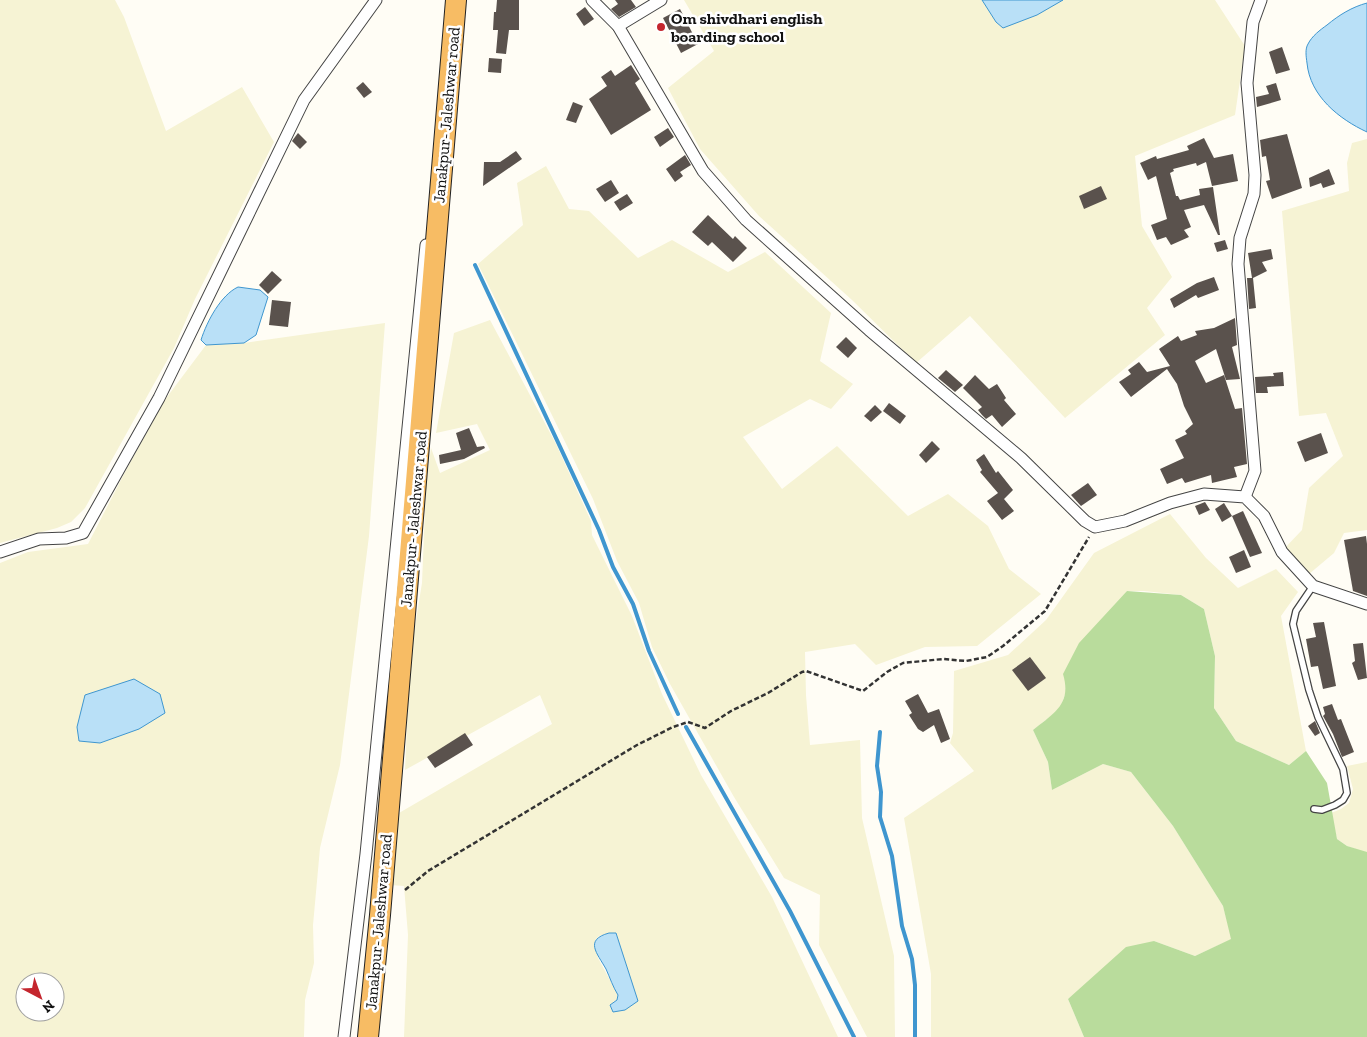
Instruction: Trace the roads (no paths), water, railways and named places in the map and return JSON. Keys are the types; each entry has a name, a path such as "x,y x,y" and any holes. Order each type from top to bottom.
{"highway":[{"name":"Janakpur- Jaleshwar road","path":"368,1037 380,915 454,0"}],"street":[{"path":"0,552 40,539 66,538 83,533 159,398 304,100 376,0"},
{"path":"344,1037 366,854 425,251 454,0"},
{"path":"592,0 618,26 703,170 746,220 869,330 1021,458 1072,510 1095,527 1125,521 1170,503 1204,494 1245,497 1264,516 1282,552 1313,586 1367,604"},
{"path":"618,26 661,0"},
{"path":"1245,497 1255,471 1238,264 1240,238 1254,194 1247,83 1253,22 1261,0"}],"lane":[{"path":"1313,586 1296,611 1293,624 1302,654 1309,690 1318,718 1343,769 1347,793 1343,800 1335,805 1322,810 1314,809"}],"water":[{"path":"982,0 1063,0 1037,15 1003,28 996,22"},
{"path":"1367,3 1367,132 1346,120 1320,96 1309,75 1306,53 1307,46 1319,31 1346,12"},
{"path":"238,287 260,290 268,297 256,335 244,343 206,345 201,340 211,317 220,302"},
{"path":"134,679 160,694 165,713 139,729 100,743 79,741 77,727 85,695"},
{"path":"609,933 616,933 638,1001 625,1010 613,1012 610,1005 617,1000 618,995 595,948 597,939"}],"waterway":[{"path":"475,265 599,530 613,567 633,604 649,651 678,714"},
{"path":"686,727 790,911 854,1037"},
{"path":"880,732 877,766 881,792 880,817 892,856 902,926 912,959 915,985 915,1037"}],"place":[{"name":"Om shivdhari english boarding school","path":"661,27"}]}
